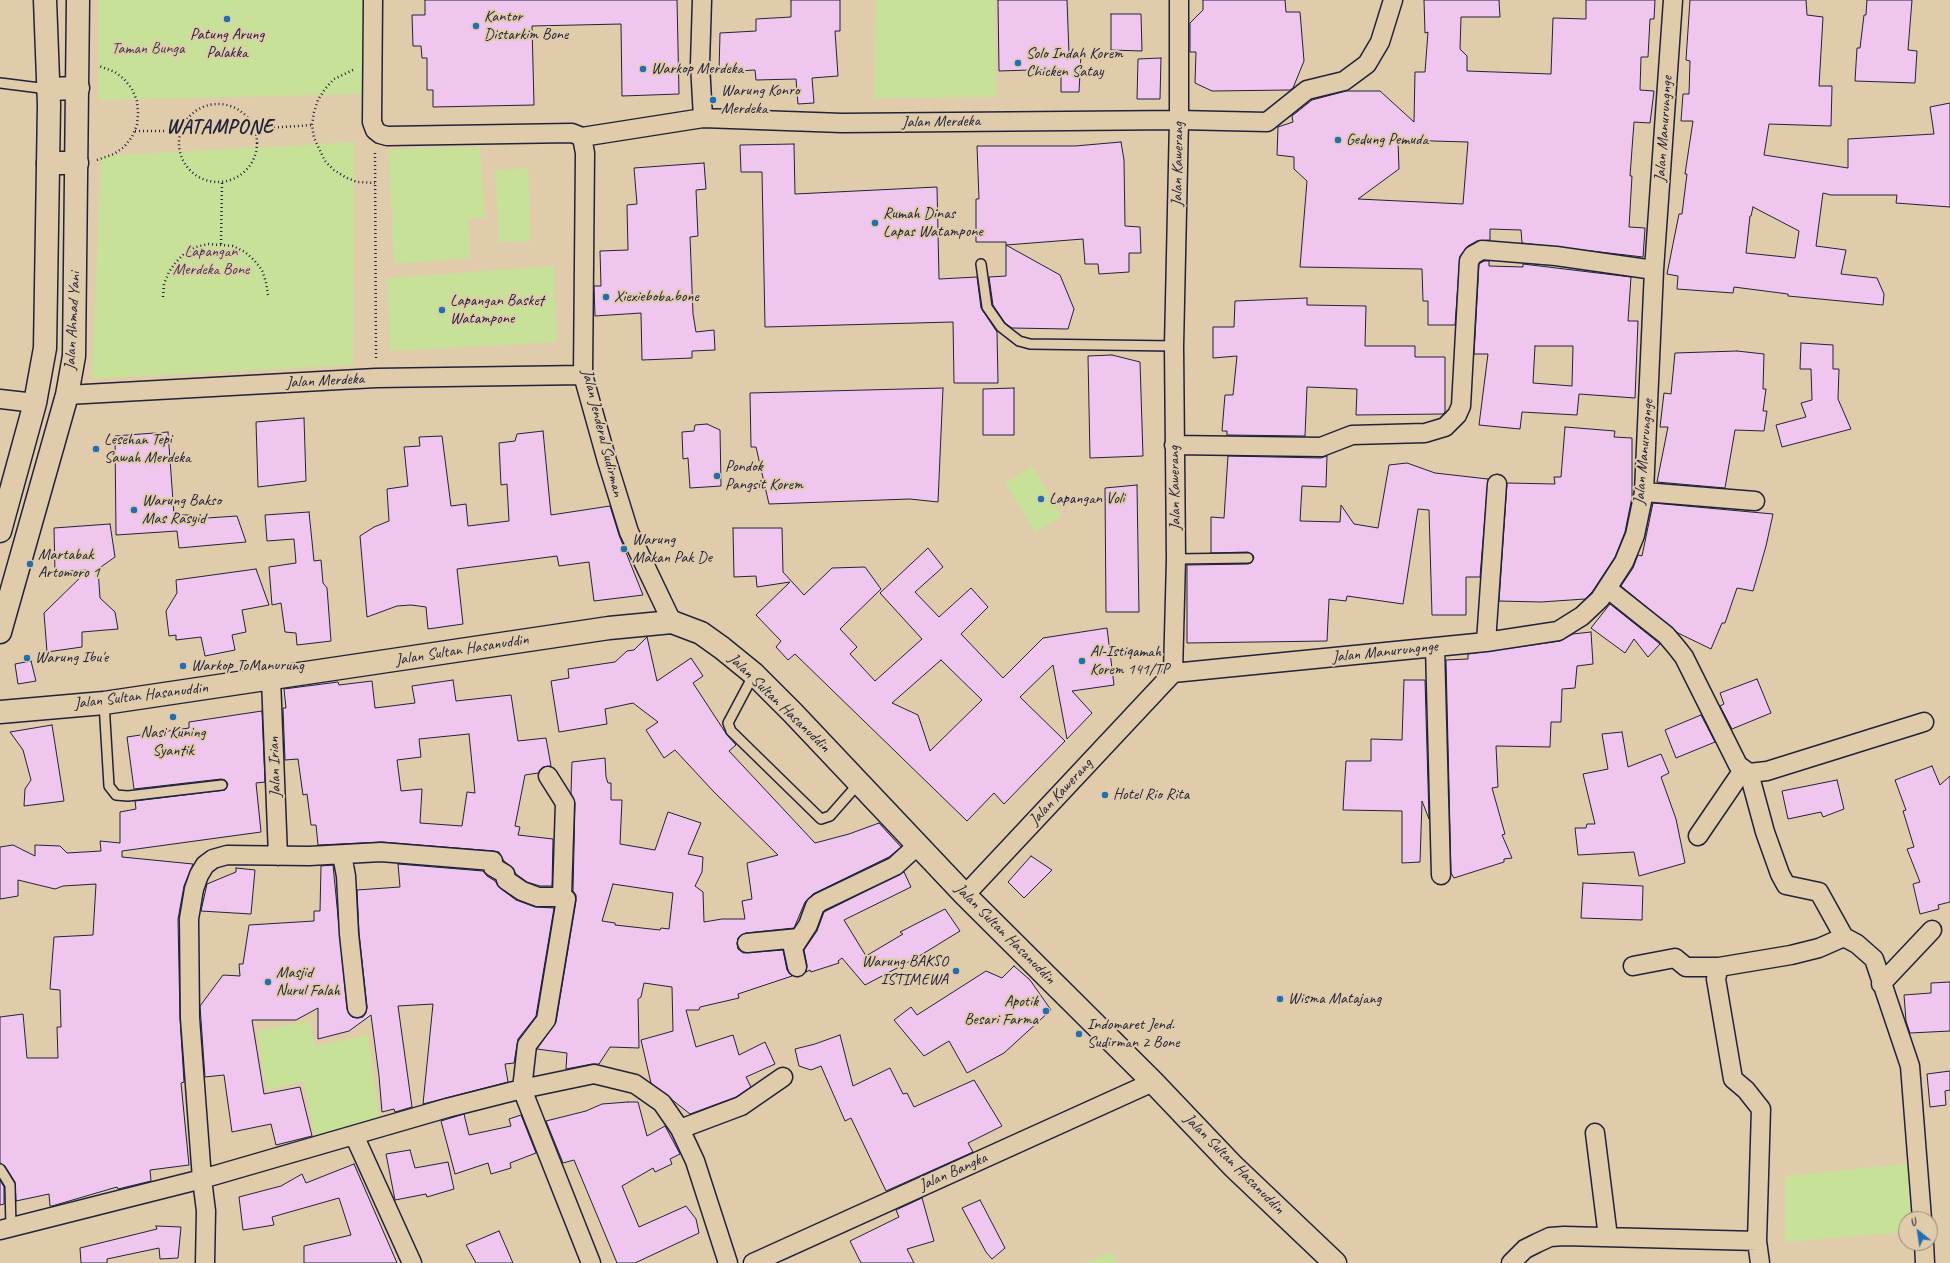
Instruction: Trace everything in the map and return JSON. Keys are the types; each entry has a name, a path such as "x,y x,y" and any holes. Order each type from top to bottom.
{"main road":[{"name":"Jalan Ahmad Yani","path":"0,531 35,403 45,348 48,89 45,0"},
{"name":"Jalan Ahmad Yani","path":"0,632 67,395 74,356 78,0"},
{"path":"48,89 78,88"},
{"path":"48,163 77,162"},
{"name":"Jalan Sultan Hasanuddin","path":"0,712 104,703 609,628 672,622 701,633 754,674 965,895 1153,1082 1233,1166 1332,1262"},
{"path":"0,696 25,709"}],"street":[{"path":"373,0 372,122 375,130 387,136 572,133 582,137"},
{"path":"702,0 700,64 703,118"},
{"name":"Jalan Kawerang","path":"965,895 1173,673 1176,559 1174,346 1179,120 1179,0"},
{"name":"Jalan Merdeka","path":"582,137 703,118 842,123 1179,120 1267,122 1307,90 1344,81 1367,64 1380,42 1393,0"},
{"name":"Jalan Manurungnge","path":"1173,673 1486,642 1558,631 1582,616 1600,600 1624,562 1634,535 1644,492 1654,270 1673,0"},
{"name":"Jalan Jenderal Sudirman","path":"582,137 584,153 583,375 629,532 672,622"},
{"path":"1174,446 1321,447 1352,435 1373,433 1411,434 1432,432 1445,427 1457,415 1461,406 1469,261 1473,255 1482,250 1556,256 1654,270"},
{"name":"Jalan Merdeka","path":"67,395 376,378 583,375"},
{"path":"0,398 35,403"},
{"path":"1486,642 1497,484"},
{"path":"1644,492 1755,501"},
{"path":"1608,589 1666,635 1684,657 1738,766 1746,772 1780,874 1786,886 1819,892 1844,937 1857,944 1874,959 1881,984 1910,1066 1921,1211"},
{"path":"1435,647 1442,875"},
{"name":"Jalan Irian","path":"271,679 278,856"},
{"path":"1746,772 1767,771 1924,722"},
{"path":"1698,836 1746,772"},
{"path":"548,776 566,803 562,897"},
{"path":"797,967 793,948 808,925 815,906 820,902 895,866 918,845"},
{"path":"205,1263 206,1211 202,1179 190,1018 189,919 194,889 199,874 213,859 227,855 342,855 381,852 493,861 493,867 505,874 506,880 522,891 538,897 562,897 566,899 546,1020 527,1045 522,1088 591,1263"},
{"path":"342,855 346,876 349,934 357,1008"},
{"path":"1881,984 1932,930"},
{"path":"1633,966 1675,958 1686,967 1719,967 1791,955 1819,948 1844,937"},
{"path":"747,943 799,938"},
{"path":"1719,967 1716,979 1733,1080 1746,1090 1761,1109 1757,1241 1760,1263"},
{"path":"6,1229 202,1179 447,1108 522,1088 594,1074 634,1084 662,1103 680,1129 694,1161 728,1263"},
{"path":"680,1129 741,1106 783,1077"},
{"name":"Jalan Bangka","path":"753,1263 1153,1082"},
{"path":"1594,1133 1608,1237"},
{"path":"354,1135 412,1263"},
{"path":"1511,1263 1525,1249 1550,1237 1757,1241"},
{"path":"1924,1251 1925,1263"}],"lane":[{"path":"0,83 48,89"},
{"path":"981,264 987,306 1002,327 1019,341 1030,344 1174,346"},
{"path":"1176,559 1248,558"},
{"path":"754,674 728,724 731,731 821,819 830,816 859,783"},
{"path":"104,703 109,786 116,795 128,796 222,786"},
{"path":"0,1169 10,1185 6,1229"}],"path":[{"path":"77,162 103,159 124,147 134,131 138,113 137,101 132,89 124,79 103,67 78,66"},
{"path":"372,67 358,68 346,72 334,80 325,89 318,100 312,125 318,150 325,161 334,170 357,182 375,184"},
{"path":"214,104 225,104 245,114 254,128 257,144 255,156 250,166 233,180 211,182 200,179 187,168 179,153 178,142 180,131 185,121 193,112 214,104"},
{"path":"254,128 312,125"},
{"path":"375,130 376,378"},
{"path":"134,131 180,131"},
{"path":"221,244 222,182"},
{"path":"163,297 164,284 169,272 176,262 185,253 196,247 208,244 233,246 245,252 262,270 268,295"}],"green space":[{"name":"Taman Bunga","path":"98,0 363,0 365,94 98,100"},
{"path":"876,0 995,0 996,97 874,98"},
{"name":"Lapangan Merdeka Bone","path":"355,142 353,365 92,379 101,156"},
{"path":"437,147 480,147 485,218 468,219 470,258 394,264 388,150"},
{"path":"528,168 531,241 499,242 495,170"},
{"path":"554,266 557,342 390,351 387,278"},
{"path":"1032,466 1062,516 1035,532 1005,483"},
{"path":"310,1021 315,1046 368,1035 380,1123 316,1141 303,1082 266,1090 257,1031"},
{"path":"1913,1163 1915,1211 1898,1211 1898,1233 1785,1242 1785,1176"},
{"path":"1112,1252 1117,1263 1085,1263"}],"building":[{"path":"425,0 677,0 679,94 622,96 621,24 532,26 534,105 433,107 433,90 427,90 427,58 422,58 421,46 413,46 412,15 425,15"},
{"path":"791,0 840,0 840,31 835,31 838,76 812,78 814,103 798,104 796,79 756,80 755,70 719,72 720,33 756,31 756,19 791,17"},
{"path":"998,0 1067,0 1069,54 1081,54 1079,92 1061,92 1061,69 999,71"},
{"path":"1203,0 1285,0 1286,12 1300,12 1304,61 1293,88 1290,90 1212,91 1195,83 1196,52 1190,52 1190,23 1203,10"},
{"path":"1424,0 1499,0 1500,17 1461,17 1460,49 1467,56 1467,71 1551,74 1553,18 1586,19 1586,0 1655,0 1654,19 1650,19 1648,57 1641,57 1640,90 1654,91 1650,123 1634,122 1630,176 1632,176 1629,227 1645,228 1643,257 1522,243 1521,230 1490,229 1490,240 1477,241 1468,246 1460,256 1455,325 1428,325 1428,301 1423,301 1422,269 1300,267 1307,181 1294,169 1294,157 1277,155 1278,127 1293,122 1292,116 1312,100 1346,91 1380,91 1414,122 1415,72 1425,72 1428,32 1425,33","holes":["1398,140 1468,142 1463,204 1358,199 1399,169"]},
{"path":"1690,0 1806,0 1807,15 1823,17 1819,86 1832,86 1831,126 1769,124 1764,155 1848,168 1848,139 1934,134 1930,107 1950,103 1950,207 1896,203 1897,195 1831,195 1823,193 1816,246 1846,250 1841,274 1877,278 1884,294 1883,305 1788,296 1788,294 1734,287 1733,293 1677,289 1678,276 1667,274 1679,214 1682,214 1687,174 1685,174 1693,121 1681,121 1683,94 1689,94 1690,61 1686,60","holes":["1753,207 1799,231 1795,258 1746,253 1750,216"]},
{"path":"1867,0 1912,0 1908,50 1917,51 1915,83 1855,81 1857,48 1860,48"},
{"path":"1111,14 1141,14 1142,51 1111,50"},
{"path":"1161,58 1160,99 1137,99 1138,59"},
{"path":"1121,142 1124,160 1125,226 1140,227 1141,253 1129,253 1129,272 1099,274 1098,264 1085,264 1083,239 1006,245 1006,242 976,242 976,199 979,199 977,146 1075,146"},
{"path":"794,144 795,194 937,187 939,279 977,277 981,308 997,332 998,383 954,383 953,322 765,327 762,172 741,172 740,145"},
{"path":"704,163 706,189 696,190 698,236 690,237 693,314 696,332 714,330 715,350 692,351 692,358 642,360 641,313 595,316 594,286 601,286 600,251 628,250 627,205 637,204 634,168"},
{"path":"1006,245 1060,275 1074,309 1068,329 1012,328 1005,323 993,305 989,277 1006,276"},
{"path":"1484,261 1489,261 1489,266 1523,267 1523,264 1631,277 1628,321 1638,321 1635,398 1579,394 1577,415 1522,412 1520,429 1479,425 1488,354 1474,354 1479,264","holes":["1535,346 1573,346 1572,386 1533,383"]},
{"path":"1307,298 1307,305 1366,306 1365,346 1415,346 1415,357 1445,357 1445,412 1443,414 1356,415 1357,389 1307,387 1305,436 1227,435 1227,431 1222,431 1225,395 1233,395 1237,356 1213,358 1213,327 1234,327 1235,301"},
{"path":"1801,343 1833,345 1833,369 1839,369 1838,399 1851,429 1782,447 1776,425 1806,417 1801,403 1812,400 1811,369 1800,369"},
{"path":"1737,351 1764,354 1763,389 1766,389 1763,411 1767,411 1764,431 1735,430 1725,488 1657,482 1668,427 1660,427 1664,393 1671,394 1675,353"},
{"path":"1112,355 1140,362 1143,456 1090,458 1088,356"},
{"path":"943,388 938,502 910,499 769,504 756,447 751,447 750,393"},
{"path":"1014,388 1014,435 983,435 983,389"},
{"path":"304,418 306,481 258,487 256,422"},
{"path":"707,424 720,430 721,486 690,488 688,458 683,459 682,432 694,431 695,425"},
{"path":"1565,427 1615,431 1614,437 1632,438 1632,497 1625,532 1615,557 1592,592 1585,599 1541,602 1499,601 1507,483 1555,484 1554,477 1561,477"},
{"path":"543,431 551,515 610,506 619,535 643,595 594,601 589,562 559,566 557,556 457,569 463,624 428,629 426,607 411,605 397,606 367,617 360,536 374,527 389,521 387,489 408,486 404,447 420,446 419,437 442,436 451,506 466,504 468,526 509,521 507,484 501,485 499,443 515,441 517,434"},
{"path":"168,432 174,515 192,515 192,519 237,516 246,542 179,548 177,531 116,535 115,436"},
{"path":"1228,456 1321,458 1327,456 1326,487 1302,486 1300,521 1340,522 1341,505 1354,524 1378,528 1389,465 1407,463 1435,473 1488,479 1480,577 1466,577 1466,615 1432,615 1429,510 1418,509 1403,604 1347,596 1346,601 1329,599 1327,641 1187,643 1187,565 1248,564 1251,563 1254,558 1253,555 1248,552 1211,553 1211,517 1224,518"},
{"path":"1137,485 1139,612 1106,612 1105,488"},
{"path":"1653,503 1773,514 1766,546 1753,591 1737,588 1725,623 1722,623 1711,649 1678,633 1621,586 1633,568 1638,555 1642,556"},
{"path":"309,512 314,561 321,560 323,583 327,588 331,641 297,645 296,633 285,632 281,603 272,605 269,567 296,563 294,539 267,541 265,515"},
{"path":"110,524 115,557 98,569 100,598 115,612 118,629 82,632 82,647 47,652 44,613 88,570 55,572 54,528"},
{"path":"733,528 782,528 783,572 804,595 832,568 865,567 881,589 840,629 857,647 850,654 875,681 922,639 880,593 928,548 943,567 915,592 939,617 971,588 988,607 961,634 1003,678 1043,638 1107,628 1114,685 1072,691 1092,713 1067,739 1053,665 1020,697 1065,741 1004,804 994,793 967,821 795,654 788,660 776,647 781,641 756,615 790,582 757,587 756,576 734,577","holes":["941,660 982,700 930,751 918,715 892,703"]},
{"path":"256,569 269,605 242,610 246,632 232,635 235,650 205,656 201,637 176,640 176,635 169,636 166,611 177,593 176,580"},
{"path":"1610,604 1660,644 1648,657 1634,639 1625,653 1591,628"},
{"path":"1591,632 1593,664 1577,666 1575,688 1562,689 1561,722 1551,722 1550,747 1496,746 1498,787 1492,788 1505,834 1502,835 1512,858 1504,859 1504,862 1454,878 1451,873 1446,660 1468,659 1468,654 1560,641 1573,634"},
{"path":"647,637 657,681 691,658 703,676 693,683 727,735 736,745 729,751 815,843 849,834 879,823 901,847 889,857 813,894 805,902 794,928 746,933 738,938 738,949 743,953 783,950 787,970 792,976 738,994 739,998 700,1007 699,1010 686,1010 696,1047 733,1035 739,1055 765,1042 775,1064 746,1077 751,1087 736,1097 690,1114 651,1083 641,1040 673,1031 672,987 644,983 641,997 638,999 639,1048 610,1047 599,1064 566,1069 567,1053 537,1049 556,1022 576,901 576,895 573,891 575,803 571,793 572,762 605,758 606,777 608,783 611,783 611,800 622,800 620,844 655,850 668,812 701,823 688,854 703,857 702,872 695,886 703,892 704,922 722,919 745,919 742,901 752,899 747,863 778,855 714,792 675,750 664,758 646,730 658,722 633,703 605,709 607,724 559,732 551,681 569,678 568,669 615,662 627,651 634,650","holes":["613,884 673,893 669,929 661,928 660,930 615,925 615,923 602,921"]},
{"path":"31,661 36,681 18,684 15,664"},
{"path":"1757,679 1771,713 1732,729 1720,706 1724,704 1720,693"},
{"path":"453,680 456,701 511,695 518,741 546,738 551,766 543,767 538,773 525,775 515,826 520,827 518,835 553,839 552,886 540,886 527,882 516,874 513,868 504,861 499,852 494,851 382,842 318,845 316,825 311,825 307,794 303,795 298,759 285,760 283,708 286,708 284,689 338,682 339,685 372,681 375,708 415,703 412,686","holes":["469,734 475,793 467,792 462,826 420,823 422,789 401,791 397,760 421,757 419,739"]},
{"path":"1404,680 1425,680 1429,819 1422,801 1420,862 1402,863 1402,811 1343,810 1346,761 1371,761 1371,739 1402,740"},
{"path":"262,711 265,782 256,783 261,832 122,851 122,857 193,864 184,886 178,919 180,1018 184,1082 181,1083 189,1165 150,1170 151,1181 118,1189 117,1187 52,1206 50,1206 49,1194 16,1201 15,1182 5,1166 0,1163 0,1017 23,1014 27,1058 58,1058 57,1027 61,1027 60,990 50,989 54,937 93,935 96,884 63,886 55,889 18,880 18,896 0,899 0,847 13,845 35,856 35,845 60,846 67,853 101,851 100,841 120,843 120,812 136,809 135,801 225,790 228,784 225,780 221,779 134,789 127,737 189,728 189,722"},
{"path":"1701,715 1715,742 1676,758 1665,730"},
{"path":"52,725 64,801 24,806 25,789 31,780 23,750 10,732"},
{"path":"1622,732 1628,767 1661,754 1669,773 1661,777 1676,819 1685,863 1639,876 1634,852 1578,855 1575,828 1586,828 1587,824 1595,824 1583,774 1608,769 1602,734"},
{"path":"1932,766 1940,785 1950,776 1950,902 1938,905 1939,909 1920,914 1913,884 1920,882 1907,849 1914,847 1903,811 1906,810 1895,780"},
{"path":"1837,780 1844,809 1823,817 1821,812 1788,819 1782,791"},
{"path":"1031,856 1052,870 1024,898 1008,882"},
{"path":"398,864 483,871 487,876 495,881 500,888 516,900 535,907 554,908 536,1016 518,1039 514,1063 505,1064 508,1082 423,1104 433,1004 398,1006 412,1107 395,1112 394,1109 382,1112 371,1015 349,1031 318,1039 318,1008 296,1020 252,1020 264,1094 300,1087 312,1136 276,1145 271,1124 232,1132 224,1075 205,1077 200,1006 223,975 240,976 239,964 243,964 249,925 314,921 314,911 320,911 321,866 333,865 347,1009 352,1017 363,1017 366,1013 367,1007 359,933 357,890 400,887"},
{"path":"236,868 255,870 251,914 201,911 207,884 236,872"},
{"path":"904,872 911,887 844,920 866,956 903,934 900,932 945,909 960,931 916,958 865,985 842,958 838,961 839,963 811,972 810,970 806,972 807,965 804,950 817,931 824,912"},
{"path":"1583,883 1643,886 1642,920 1581,918"},
{"path":"1014,966 1030,980 1051,1010 1004,1053 967,1073 949,1041 924,1056 894,1020 911,1007 917,1015 986,971 1002,978"},
{"path":"1950,982 1950,1031 1910,1033 1906,1021 1904,995 1931,993 1931,983"},
{"path":"840,1035 853,1086 890,1068 903,1094 907,1093 914,1107 974,1080 1002,1126 968,1143 973,1152 886,1191 851,1118 845,1121 821,1066 811,1070 799,1066 795,1049"},
{"path":"1950,1071 1950,1090 1945,1091 1946,1105 1930,1107 1927,1074"},
{"path":"638,1102 647,1136 665,1126 680,1154 670,1159 672,1164 655,1172 653,1168 622,1186 639,1227 686,1206 696,1219 699,1233 635,1263 617,1263 574,1160 563,1163 546,1121 586,1111 602,1104"},
{"path":"464,1114 469,1135 511,1126 509,1119 521,1115 536,1153 510,1163 511,1168 491,1174 488,1163 455,1174 441,1121"},
{"path":"410,1150 415,1168 448,1162 454,1189 427,1197 426,1194 395,1200 386,1154"},
{"path":"354,1164 397,1263 304,1263 304,1246 351,1235 339,1198 272,1217 274,1225 243,1230 239,1197 281,1186 302,1174 306,1183"},
{"path":"0,1180 4,1187 4,1204 0,1205"},
{"path":"922,1198 934,1241 907,1249 914,1263 861,1263 850,1241 899,1217 896,1210"},
{"path":"980,1200 1005,1248 992,1259 986,1252 962,1208"},
{"path":"156,1226 181,1227 178,1258 160,1259 159,1248 107,1259 107,1263 81,1263 80,1248 157,1229"},
{"path":"499,1231 513,1263 476,1263 466,1245"}],"place":[{"name":"Patung Arung Palakka","path":"227,19"},
{"name":"Kantor Distarkim Bone","path":"476,26"},
{"name":"Solo Indah Korem Chicken Satay","path":"1018,63"},
{"name":"Warkop Merdeka","path":"643,69"},
{"name":"Warung Konro Merdeka","path":"713,100"},
{"name":"Gedung Pemuda","path":"1338,140"},
{"name":"Rumah Dinas Lapas Watampone","path":"875,223"},
{"name":"Xiexieboba.bone","path":"606,297"},
{"name":"Lapangan Basket Watampone","path":"442,310"},
{"name":"Lesehan Tepi Sawah Merdeka","path":"96,449"},
{"name":"Pondok Pangsit Korem","path":"717,476"},
{"name":"Lapangan Voli","path":"1041,499"},
{"name":"Warung Bakso Mas Rasyid","path":"134,510"},
{"name":"Warung Makan Pak De","path":"624,549"},
{"name":"Martabak Artomoro 1","path":"30,564"},
{"name":"Warung Ibu'e","path":"27,658"},
{"name":"Al-Istiqamah Korem 141/TP","path":"1082,661"},
{"name":"Warkop ToManurung","path":"183,666"},
{"name":"Nasi Kuning Syantik","path":"173,717"},
{"name":"Hotel Rio Rita","path":"1105,795"},
{"name":"Warung BAKSO ISTIMEWA","path":"956,971"},
{"name":"Masjid Nurul Falah","path":"268,982"},
{"name":"Wisma Matajang","path":"1280,999"},
{"name":"Apotik Besari Farma","path":"1046,1011"},
{"name":"Indomaret Jend. Sudirman 2 Bone","path":"1079,1034"}],"district":[{"name":"WATAMPONE","path":"220,128"}]}
